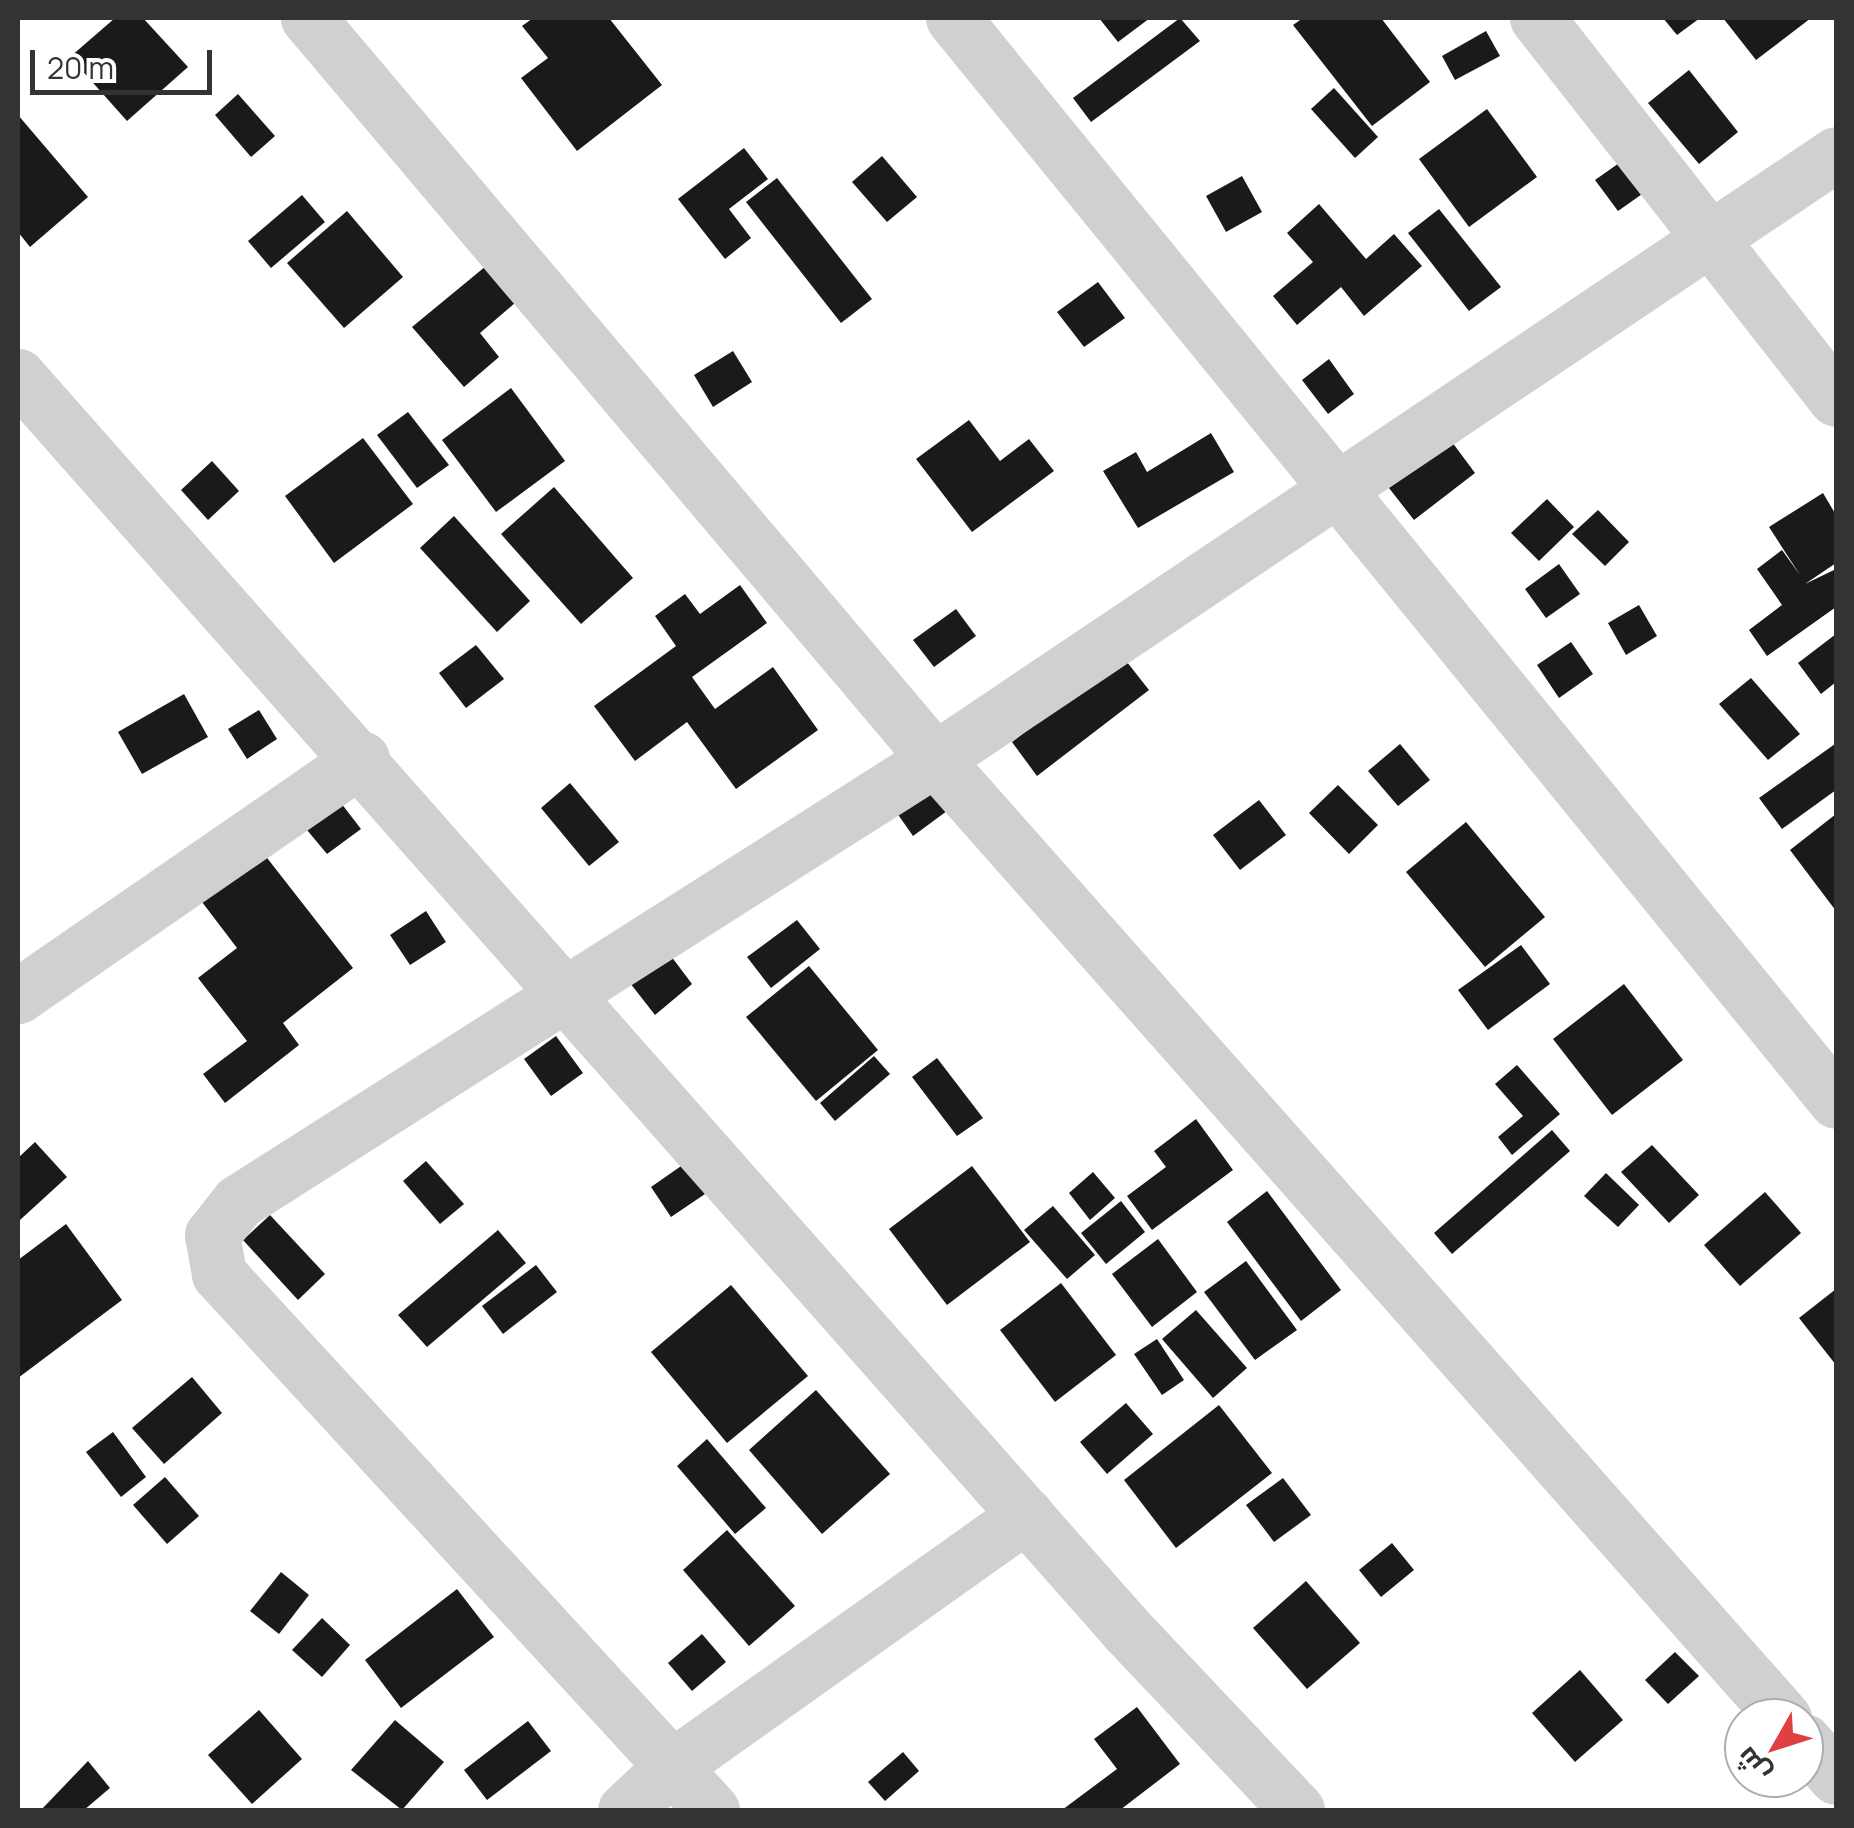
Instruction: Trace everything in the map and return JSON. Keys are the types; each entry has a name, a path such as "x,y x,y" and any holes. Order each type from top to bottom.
{"street":[{"path":"308,18 935,759 1766,1698"},
{"path":"954,18 1836,1100"},
{"path":"1536,18 1714,237 1836,399"},
{"path":"712,1810 219,1274 212,1235 238,1202 935,759 1836,154"},
{"path":"22,389 362,759 1026,1515 1297,1810"},
{"path":"18,996 362,759"},
{"path":"626,1810 670,1768 1026,1515"}],"building":[{"path":"115,18 143,18 188,67 127,121 70,57"},
{"path":"533,18 609,18 662,85 577,151 521,78 548,58 522,26"},
{"path":"1099,18 1150,18 1118,42"},
{"path":"1180,18 1200,41 1091,122 1073,98"},
{"path":"1303,18 1381,18 1430,82 1372,126 1293,25"},
{"path":"1663,18 1700,18 1677,35"},
{"path":"1723,18 1811,18 1756,60"},
{"path":"1486,31 1500,56 1455,80 1442,56"},
{"path":"1689,70 1738,132 1699,164 1648,103"},
{"path":"1334,88 1378,137 1355,158 1311,109"},
{"path":"238,94 275,136 251,157 215,115"},
{"path":"1487,109 1537,177 1469,227 1419,159"},
{"path":"18,115 88,197 30,247 18,232"},
{"path":"744,148 768,179 729,209 751,238 725,259 678,199"},
{"path":"882,156 917,197 887,222 852,182"},
{"path":"1622,161 1645,192 1618,211 1595,180"},
{"path":"1242,176 1262,212 1226,232 1206,196"},
{"path":"777,178 872,299 841,323 746,202"},
{"path":"302,195 325,222 271,268 248,241"},
{"path":"1319,204 1366,259 1394,234 1422,266 1364,316 1341,287 1297,325 1273,296 1313,262 1287,233"},
{"path":"1439,209 1501,287 1469,311 1408,233"},
{"path":"347,211 403,277 344,328 287,263"},
{"path":"486,266 516,302 480,333 499,357 464,387 412,327"},
{"path":"1098,282 1125,318 1084,347 1057,312"},
{"path":"733,351 752,382 713,407 694,375"},
{"path":"1329,359 1354,394 1328,414 1302,380"},
{"path":"511,388 565,461 496,512 442,440"},
{"path":"408,412 449,465 417,488 377,435"},
{"path":"969,420 1000,461 1029,439 1054,471 972,532 916,459"},
{"path":"1211,433 1234,472 1138,528 1103,471 1136,452 1147,472"},
{"path":"363,438 413,504 334,563 285,496"},
{"path":"1401,442 1420,467 1452,442 1475,473 1414,520 1371,465"},
{"path":"212,461 239,491 208,520 181,490"},
{"path":"554,487 633,578 581,624 501,534"},
{"path":"1823,493 1836,515 1836,563 1805,584 1836,569 1836,607 1767,656 1749,630 1782,605 1757,569 1782,550 1800,575 1769,527"},
{"path":"1547,499 1574,527 1539,561 1511,533"},
{"path":"1598,510 1629,542 1605,566 1572,534"},
{"path":"454,516 530,601 497,632 420,548"},
{"path":"1559,564 1580,594 1546,618 1525,589"},
{"path":"740,585 767,623 692,677 715,709 773,667 818,730 736,789 687,722 635,761 594,706 676,646 655,616 685,594 700,614"},
{"path":"1639,605 1657,636 1626,655 1608,623"},
{"path":"956,609 976,636 934,667 913,640"},
{"path":"1836,634 1836,682 1821,694 1798,663"},
{"path":"1571,642 1593,674 1559,698 1537,665"},
{"path":"476,645 504,679 466,708 439,673"},
{"path":"1123,657 1149,690 1037,776 1012,742"},
{"path":"1751,678 1800,734 1768,760 1719,704"},
{"path":"184,694 208,737 142,774 118,732"},
{"path":"259,710 277,739 247,759 228,729"},
{"path":"1400,744 1430,780 1398,806 1368,771"},
{"path":"1835,744 1836,790 1782,829 1759,798"},
{"path":"925,781 947,811 913,836 892,806"},
{"path":"570,783 619,842 589,866 541,808"},
{"path":"1338,785 1378,825 1349,854 1309,813"},
{"path":"1259,800 1286,835 1240,870 1213,835"},
{"path":"341,803 361,829 327,854 307,830"},
{"path":"1836,814 1836,911 1790,850"},
{"path":"1466,822 1545,917 1485,967 1406,872"},
{"path":"264,854 353,968 283,1023 299,1045 225,1103 203,1074 247,1041 198,978 237,948 202,902"},
{"path":"426,911 446,942 410,965 390,935"},
{"path":"797,920 820,949 771,988 747,957"},
{"path":"1521,945 1550,984 1488,1030 1458,990"},
{"path":"668,952 692,984 655,1015 630,983"},
{"path":"809,966 878,1050 816,1101 746,1017"},
{"path":"1624,984 1683,1060 1612,1115 1553,1039"},
{"path":"556,1036 583,1073 551,1096 524,1059"},
{"path":"874,1056 890,1074 835,1121 820,1103"},
{"path":"937,1058 983,1118 957,1136 912,1077"},
{"path":"1517,1065 1560,1114 1512,1155 1498,1137 1523,1116 1495,1084"},
{"path":"1196,1119 1233,1170 1152,1230 1127,1196 1166,1167 1154,1151"},
{"path":"1552,1130 1570,1151 1452,1254 1434,1233"},
{"path":"35,1142 67,1177 20,1220 18,1158"},
{"path":"1652,1145 1699,1195 1669,1223 1621,1172"},
{"path":"426,1161 464,1204 440,1224 403,1181"},
{"path":"684,1164 705,1194 671,1217 651,1187"},
{"path":"972,1166 1030,1242 947,1305 889,1229"},
{"path":"1093,1172 1115,1198 1090,1220 1069,1193"},
{"path":"1606,1173 1639,1205 1618,1227 1584,1196"},
{"path":"1267,1191 1341,1290 1301,1321 1227,1222"},
{"path":"1765,1192 1801,1233 1740,1286 1704,1245"},
{"path":"1121,1201 1145,1232 1106,1264 1081,1233"},
{"path":"1053,1206 1095,1255 1067,1279 1024,1230"},
{"path":"270,1215 325,1274 298,1300 243,1240"},
{"path":"66,1224 122,1300 18,1378 18,1260"},
{"path":"498,1230 526,1263 427,1347 398,1315"},
{"path":"1158,1239 1197,1292 1152,1327 1112,1274"},
{"path":"1246,1261 1297,1330 1255,1360 1204,1292"},
{"path":"536,1265 557,1292 503,1334 482,1306"},
{"path":"1061,1283 1116,1355 1055,1402 1000,1330"},
{"path":"731,1285 808,1376 727,1443 651,1352"},
{"path":"1836,1289 1836,1365 1799,1318"},
{"path":"1196,1310 1247,1368 1213,1398 1162,1339"},
{"path":"1157,1339 1184,1380 1162,1395 1134,1354"},
{"path":"192,1377 222,1413 164,1464 132,1428"},
{"path":"816,1390 890,1474 822,1534 749,1450"},
{"path":"1126,1403 1153,1434 1107,1474 1080,1442"},
{"path":"1219,1405 1272,1473 1176,1548 1124,1480"},
{"path":"113,1432 146,1477 121,1497 86,1452"},
{"path":"707,1439 766,1508 735,1534 677,1466"},
{"path":"165,1477 199,1516 167,1544 133,1505"},
{"path":"1283,1478 1311,1515 1274,1542 1246,1505"},
{"path":"727,1530 795,1606 749,1646 683,1570"},
{"path":"1392,1543 1414,1570 1381,1597 1359,1570"},
{"path":"281,1572 309,1595 279,1634 250,1611"},
{"path":"1306,1581 1360,1643 1307,1689 1253,1628"},
{"path":"457,1589 494,1637 401,1708 365,1660"},
{"path":"322,1618 350,1645 322,1677 292,1650"},
{"path":"702,1634 726,1662 692,1691 668,1663"},
{"path":"1675,1652 1699,1676 1668,1704 1645,1680"},
{"path":"1580,1670 1623,1720 1575,1762 1532,1713"},
{"path":"1137,1707 1180,1764 1120,1810 1062,1810 1117,1769 1094,1739"},
{"path":"259,1710 302,1759 252,1804 208,1755"},
{"path":"395,1720 444,1762 402,1810 351,1770"},
{"path":"528,1721 551,1751 487,1800 464,1770"},
{"path":"903,1752 919,1771 885,1801 868,1782"},
{"path":"88,1761 110,1788 84,1810 41,1810"}]}
